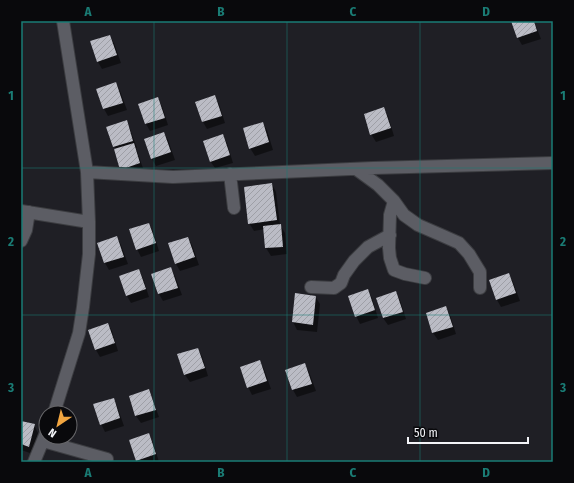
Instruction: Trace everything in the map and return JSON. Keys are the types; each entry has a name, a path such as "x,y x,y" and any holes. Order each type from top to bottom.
{"street":[{"path":"56,405 79,333 89,254 87,172 63,21"},
{"path":"87,172 172,177 356,169 553,163"},
{"path":"356,169 378,185 394,201 404,215 418,225 459,243 469,254 480,272 480,288"},
{"path":"230,174 234,208"},
{"path":"394,201 390,215 389,248 390,258 394,270 425,278"},
{"path":"21,241 26,230 25,211 89,222"},
{"path":"311,287 334,288 341,283 344,275 354,261 368,247 390,235"},
{"path":"34,462 41,445"},
{"path":"67,445 107,459"}],"building":[{"path":"511,21 534,21 537,31 517,38"},
{"path":"110,35 117,55 97,62 90,41"},
{"path":"116,82 123,103 103,109 96,89"},
{"path":"215,95 222,116 202,122 195,102"},
{"path":"158,97 165,118 145,124 138,104"},
{"path":"384,107 391,128 370,135 364,114"},
{"path":"127,120 133,141 113,147 106,127"},
{"path":"263,122 269,142 249,149 243,128"},
{"path":"164,132 171,152 151,159 144,139"},
{"path":"223,134 230,155 210,162 203,141"},
{"path":"134,143 140,163 120,170 114,149"},
{"path":"272,183 277,220 248,224 244,187"},
{"path":"149,223 156,243 136,250 129,229"},
{"path":"281,224 283,247 265,248 263,226"},
{"path":"117,236 124,257 104,263 97,243"},
{"path":"188,237 195,257 175,264 168,243"},
{"path":"171,267 178,288 158,294 151,274"},
{"path":"139,269 146,289 126,296 119,276"},
{"path":"509,273 516,293 496,300 489,280"},
{"path":"368,289 375,310 355,317 348,296"},
{"path":"396,291 403,312 383,318 376,298"},
{"path":"295,293 316,296 313,325 292,322"},
{"path":"446,306 453,327 432,333 426,313"},
{"path":"108,323 115,343 95,350 88,330"},
{"path":"198,348 205,368 184,375 177,354"},
{"path":"260,360 267,381 247,388 240,367"},
{"path":"305,363 312,384 292,390 285,370"},
{"path":"149,389 156,410 135,416 129,396"},
{"path":"114,398 120,418 100,425 93,404"},
{"path":"21,421 35,424 29,447 21,444"},
{"path":"149,433 156,454 136,461 129,440"}]}
